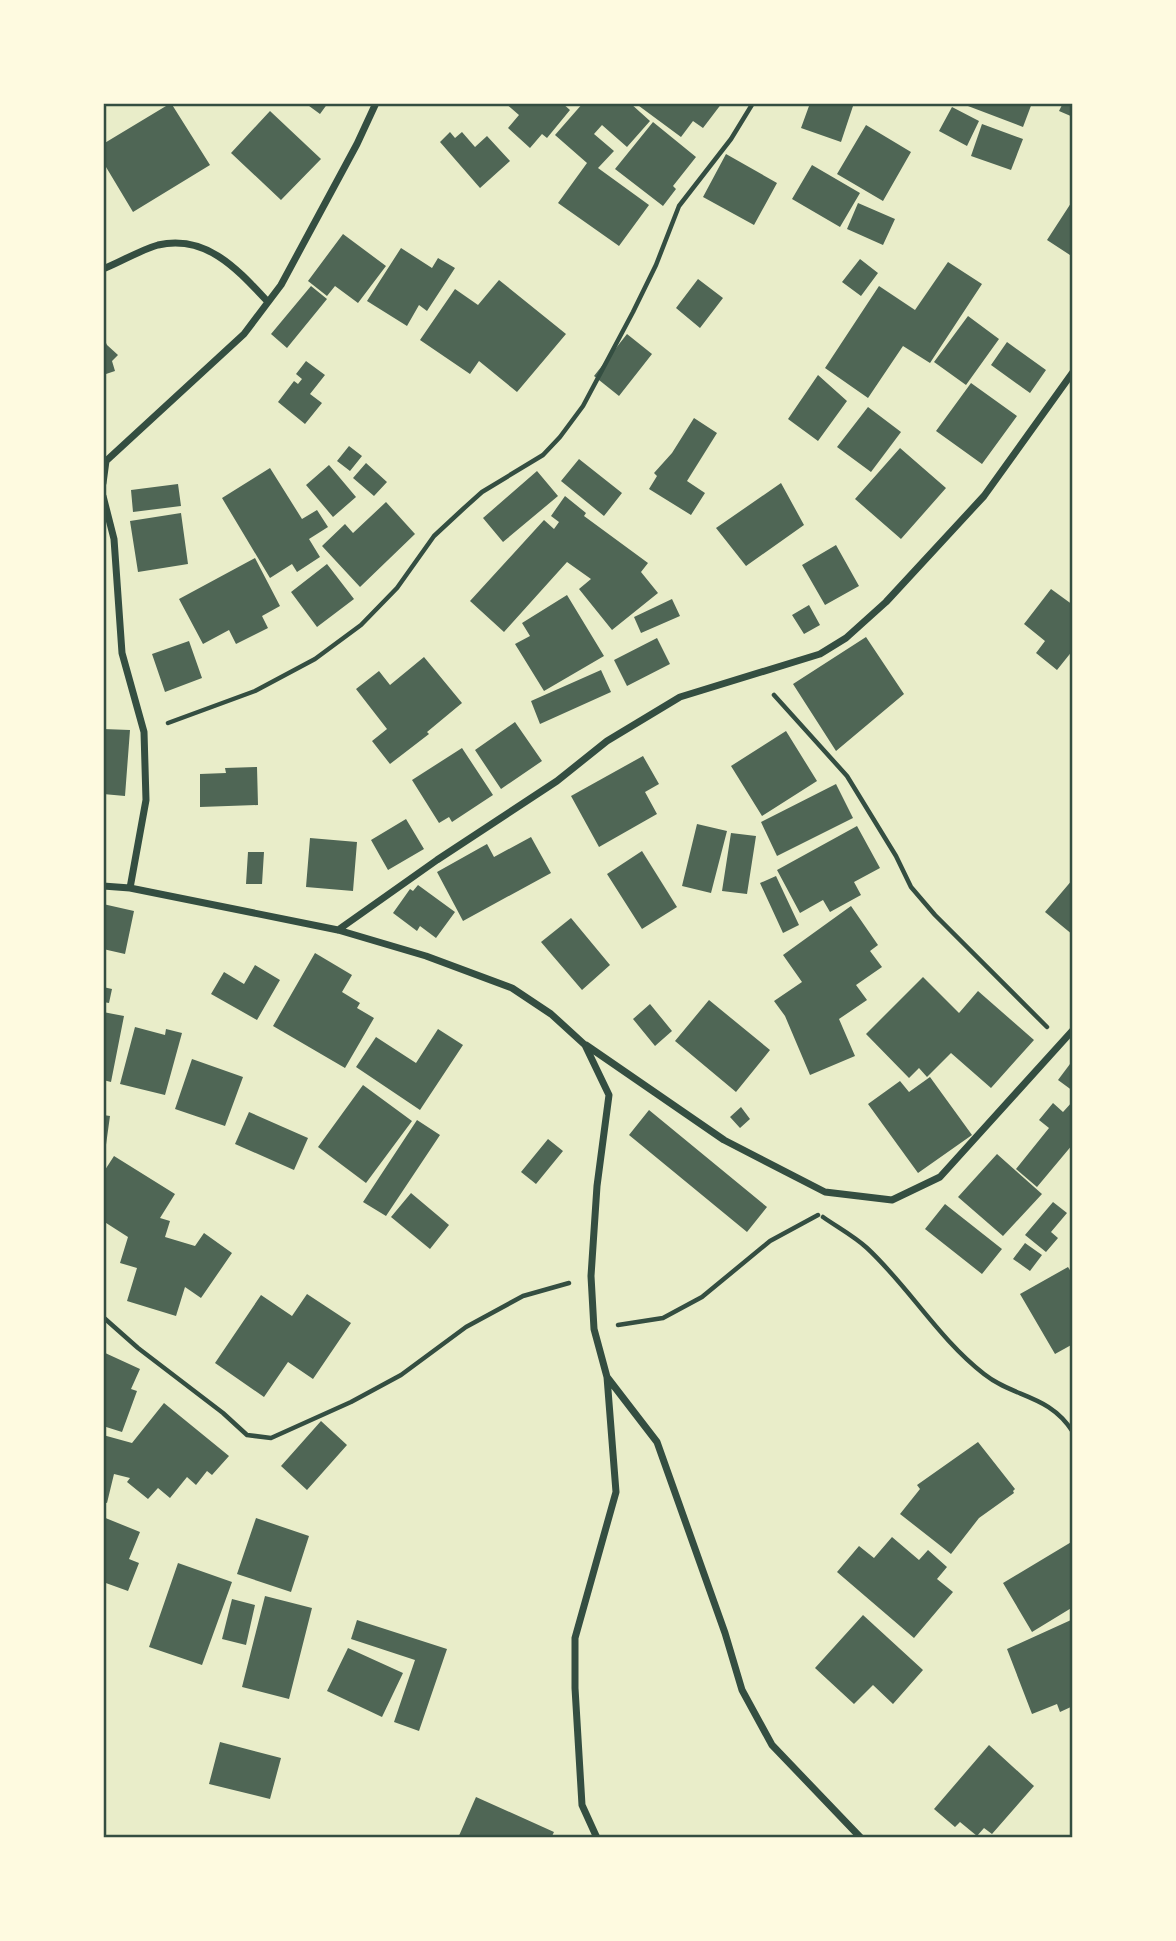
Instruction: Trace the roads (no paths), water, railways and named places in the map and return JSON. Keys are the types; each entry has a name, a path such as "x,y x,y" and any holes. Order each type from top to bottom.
{"street":[{"path":"103,483 106,461 244,334 281,285 357,144 376,103"},
{"path":"103,270 158,245 190,243 231,263 268,302"},
{"path":"338,930 437,860 557,781 607,741 680,697 820,654 846,638 886,602 984,496 1073,372"},
{"path":"103,496 114,539 122,653 144,732 146,800 130,888"},
{"path":"103,886 130,888 338,930 426,956 512,988 551,1014 586,1045 724,1140 825,1192 853,1197 892,1200 940,1177 1073,1030"},
{"path":"586,1045 609,1095 597,1186 591,1276 594,1329 607,1377 616,1492 575,1638 582,1805 597,1838"},
{"path":"607,1377 657,1442 725,1633 742,1690 772,1745 861,1838"}]}
